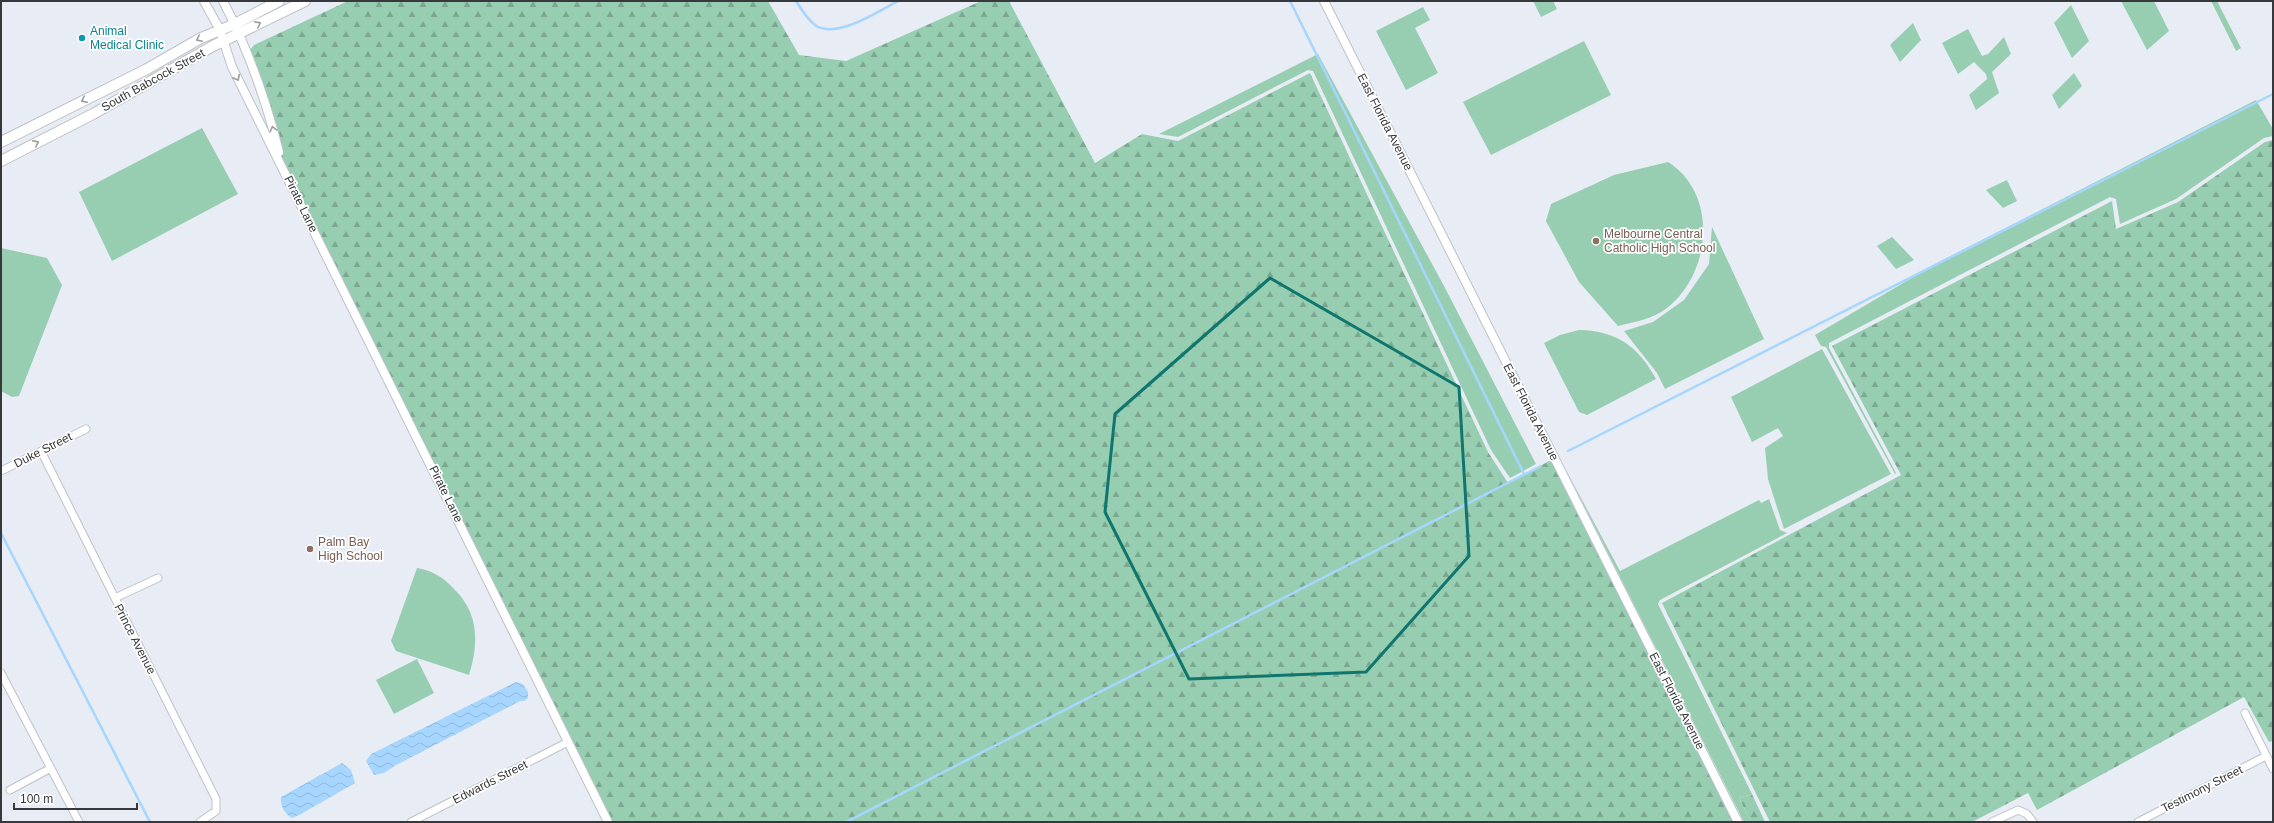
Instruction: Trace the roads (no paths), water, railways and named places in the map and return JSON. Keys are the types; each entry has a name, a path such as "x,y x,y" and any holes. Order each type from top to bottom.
{"main road":[{"name":"South Babcock Street","path":"1,142 147,69 201,38 235,24 279,1"},
{"name":"South Babcock Street","path":"1,161 93,114 223,42 305,1"}],"street":[{"name":"Pirate Lane","path":"204,1 220,30 232,67 608,822"},
{"name":"Pirate Lane","path":"223,1 235,24 269,110 283,167"},
{"name":"East Florida Avenue","path":"1324,1 1738,822"},
{"name":"Duke Street","path":"1,471 86,429"},
{"name":"Prince Avenue","path":"41,451 216,799 216,811 200,822"},
{"path":"115,598 158,578"},
{"path":"1,673 79,822"},
{"path":"2245,712 2273,769"},
{"name":"Edwards Street","path":"411,822 568,742"},
{"name":"Testimony Street","path":"2138,822 2266,756"},
{"path":"10,790 51,768"},
{"path":"1992,822 2018,810 2027,814 2033,822"}],"water":[{"path":"516,682 523,684 528,692 528,698 524,701 520,701 396,765 384,773 374,775 366,761 371,754"},
{"path":"342,763 351,770 355,783 301,814 292,818 287,814 282,807 281,797"}],"waterway":[{"path":"796,1 812,23 824,29 845,27 869,17 898,1"},
{"path":"1290,1 1524,474"},
{"path":"1568,451 2273,94"},
{"path":"846,822 1541,466"},
{"path":"1,533 150,822"}],"place":[{"name":"Animal Medical Clinic","path":"82,38"},
{"name":"Melbourne Central Catholic High School","path":"1596,241"},
{"name":"Palm Bay High School","path":"310,549"}]}
